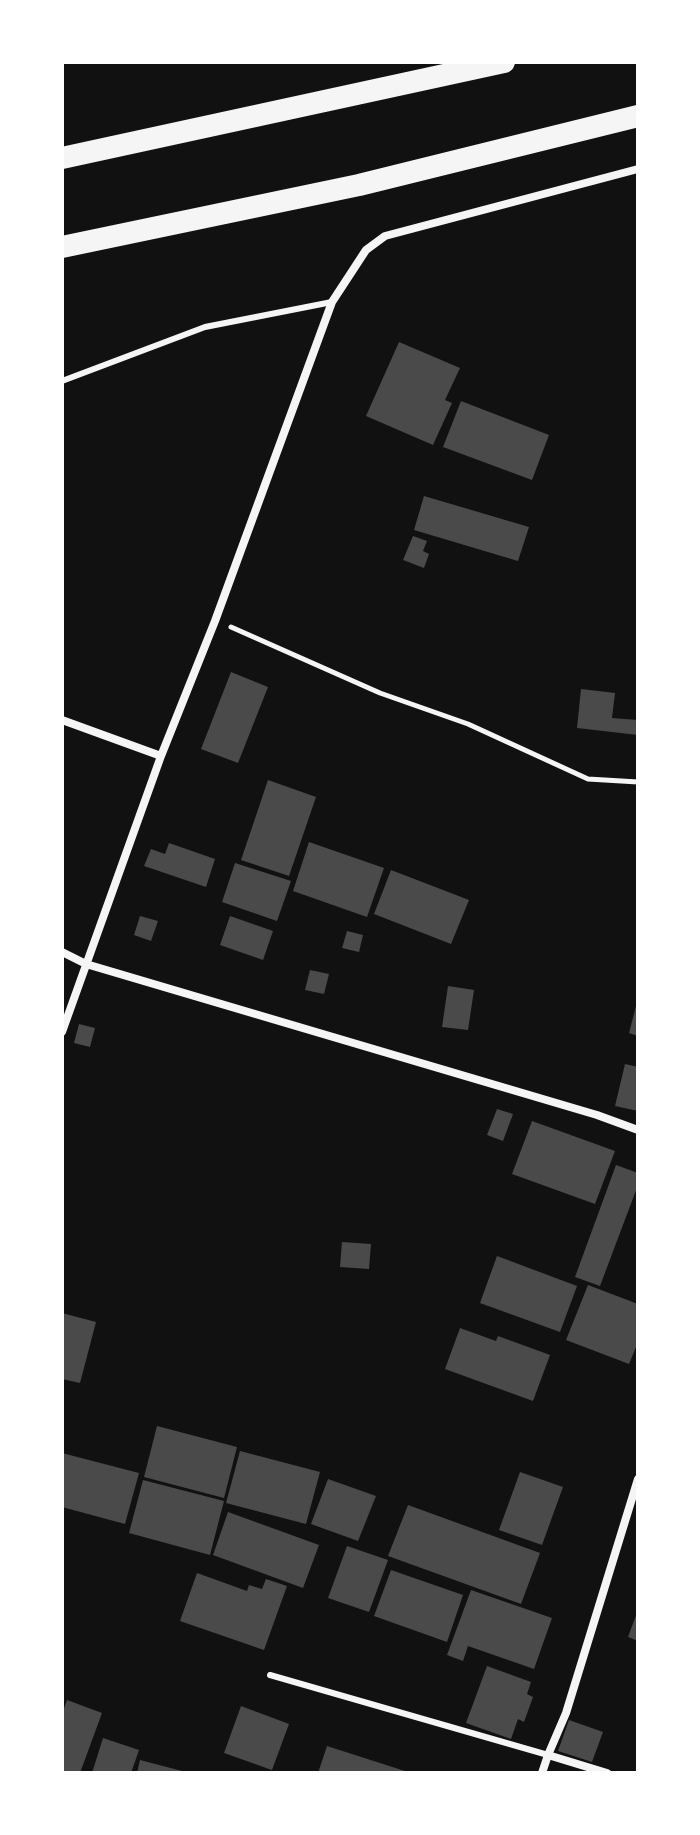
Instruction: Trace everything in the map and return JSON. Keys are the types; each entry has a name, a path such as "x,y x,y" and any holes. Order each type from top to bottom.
{"highway":[{"path":"62,158 504,62"},
{"path":"62,247 359,185 638,116"}],"street":[{"path":"62,1032 161,756 215,621 332,302 366,250 385,236 638,169"},
{"path":"62,720 161,756"},
{"path":"62,952 86,964 597,1115 638,1130"},
{"path":"542,1773 566,1713 638,1479"},
{"path":"548,1755 607,1773"}],"lane":[{"path":"62,381 205,327 332,302"},
{"path":"270,1675 548,1755"}],"path":[{"path":"215,621 380,693 468,724 588,779 638,782"}],"building":[{"path":"399,342 460,368 445,400 452,403 433,445 366,416"},
{"path":"461,401 549,435 532,480 443,447"},
{"path":"424,496 529,527 518,561 414,530"},
{"path":"413,536 427,541 423,551 429,554 424,568 403,560"},
{"path":"231,672 268,687 238,763 201,749"},
{"path":"581,689 615,693 612,718 638,720 638,735 577,728"},
{"path":"268,780 316,797 289,876 241,860"},
{"path":"309,842 384,868 367,917 293,891"},
{"path":"169,843 215,859 206,887 144,866 151,849 165,854"},
{"path":"235,863 291,881 277,921 222,902"},
{"path":"391,870 469,900 451,944 374,914"},
{"path":"140,916 158,921 151,941 134,935"},
{"path":"230,916 273,931 263,960 220,945"},
{"path":"347,931 363,935 359,952 342,948"},
{"path":"310,970 329,974 324,994 305,990"},
{"path":"448,986 474,990 468,1030 442,1027"},
{"path":"638,1002 638,1036 629,1033"},
{"path":"79,1024 95,1028 90,1047 74,1043"},
{"path":"625,1064 638,1067 638,1111 615,1106"},
{"path":"497,1109 513,1114 503,1141 487,1135"},
{"path":"532,1121 615,1151 595,1204 512,1174"},
{"path":"616,1165 638,1173 638,1185 600,1286 575,1277"},
{"path":"342,1242 371,1244 369,1269 340,1267"},
{"path":"497,1256 577,1286 560,1332 480,1303"},
{"path":"588,1285 638,1304 638,1342 629,1364 566,1340"},
{"path":"62,1313 96,1322 80,1383 62,1379"},
{"path":"460,1328 496,1341 498,1336 550,1355 533,1401 445,1369"},
{"path":"157,1426 237,1447 224,1498 144,1477"},
{"path":"240,1451 320,1472 306,1524 226,1503"},
{"path":"62,1453 139,1473 125,1524 62,1507"},
{"path":"520,1472 563,1487 542,1545 499,1530"},
{"path":"328,1479 376,1496 358,1541 311,1524"},
{"path":"143,1480 224,1501 210,1555 129,1533"},
{"path":"408,1505 540,1553 521,1604 388,1556"},
{"path":"228,1512 319,1545 303,1588 213,1555"},
{"path":"347,1546 388,1560 369,1612 328,1598"},
{"path":"391,1570 463,1595 447,1642 374,1616"},
{"path":"197,1573 247,1591 249,1585 262,1589 266,1579 287,1586 264,1650 180,1621"},
{"path":"471,1590 552,1618 534,1669 468,1646 463,1661 447,1655"},
{"path":"638,1610 638,1641 628,1637"},
{"path":"487,1666 531,1682 527,1694 533,1697 524,1722 518,1719 511,1739 466,1723"},
{"path":"67,1700 102,1713 80,1773 62,1773 62,1714"},
{"path":"241,1706 289,1724 272,1770 224,1753"},
{"path":"569,1720 603,1732 592,1762 558,1751"},
{"path":"103,1738 139,1750 131,1773 92,1773"},
{"path":"327,1746 408,1772 408,1773 318,1773"},
{"path":"140,1760 186,1772 186,1773 137,1773"}]}
